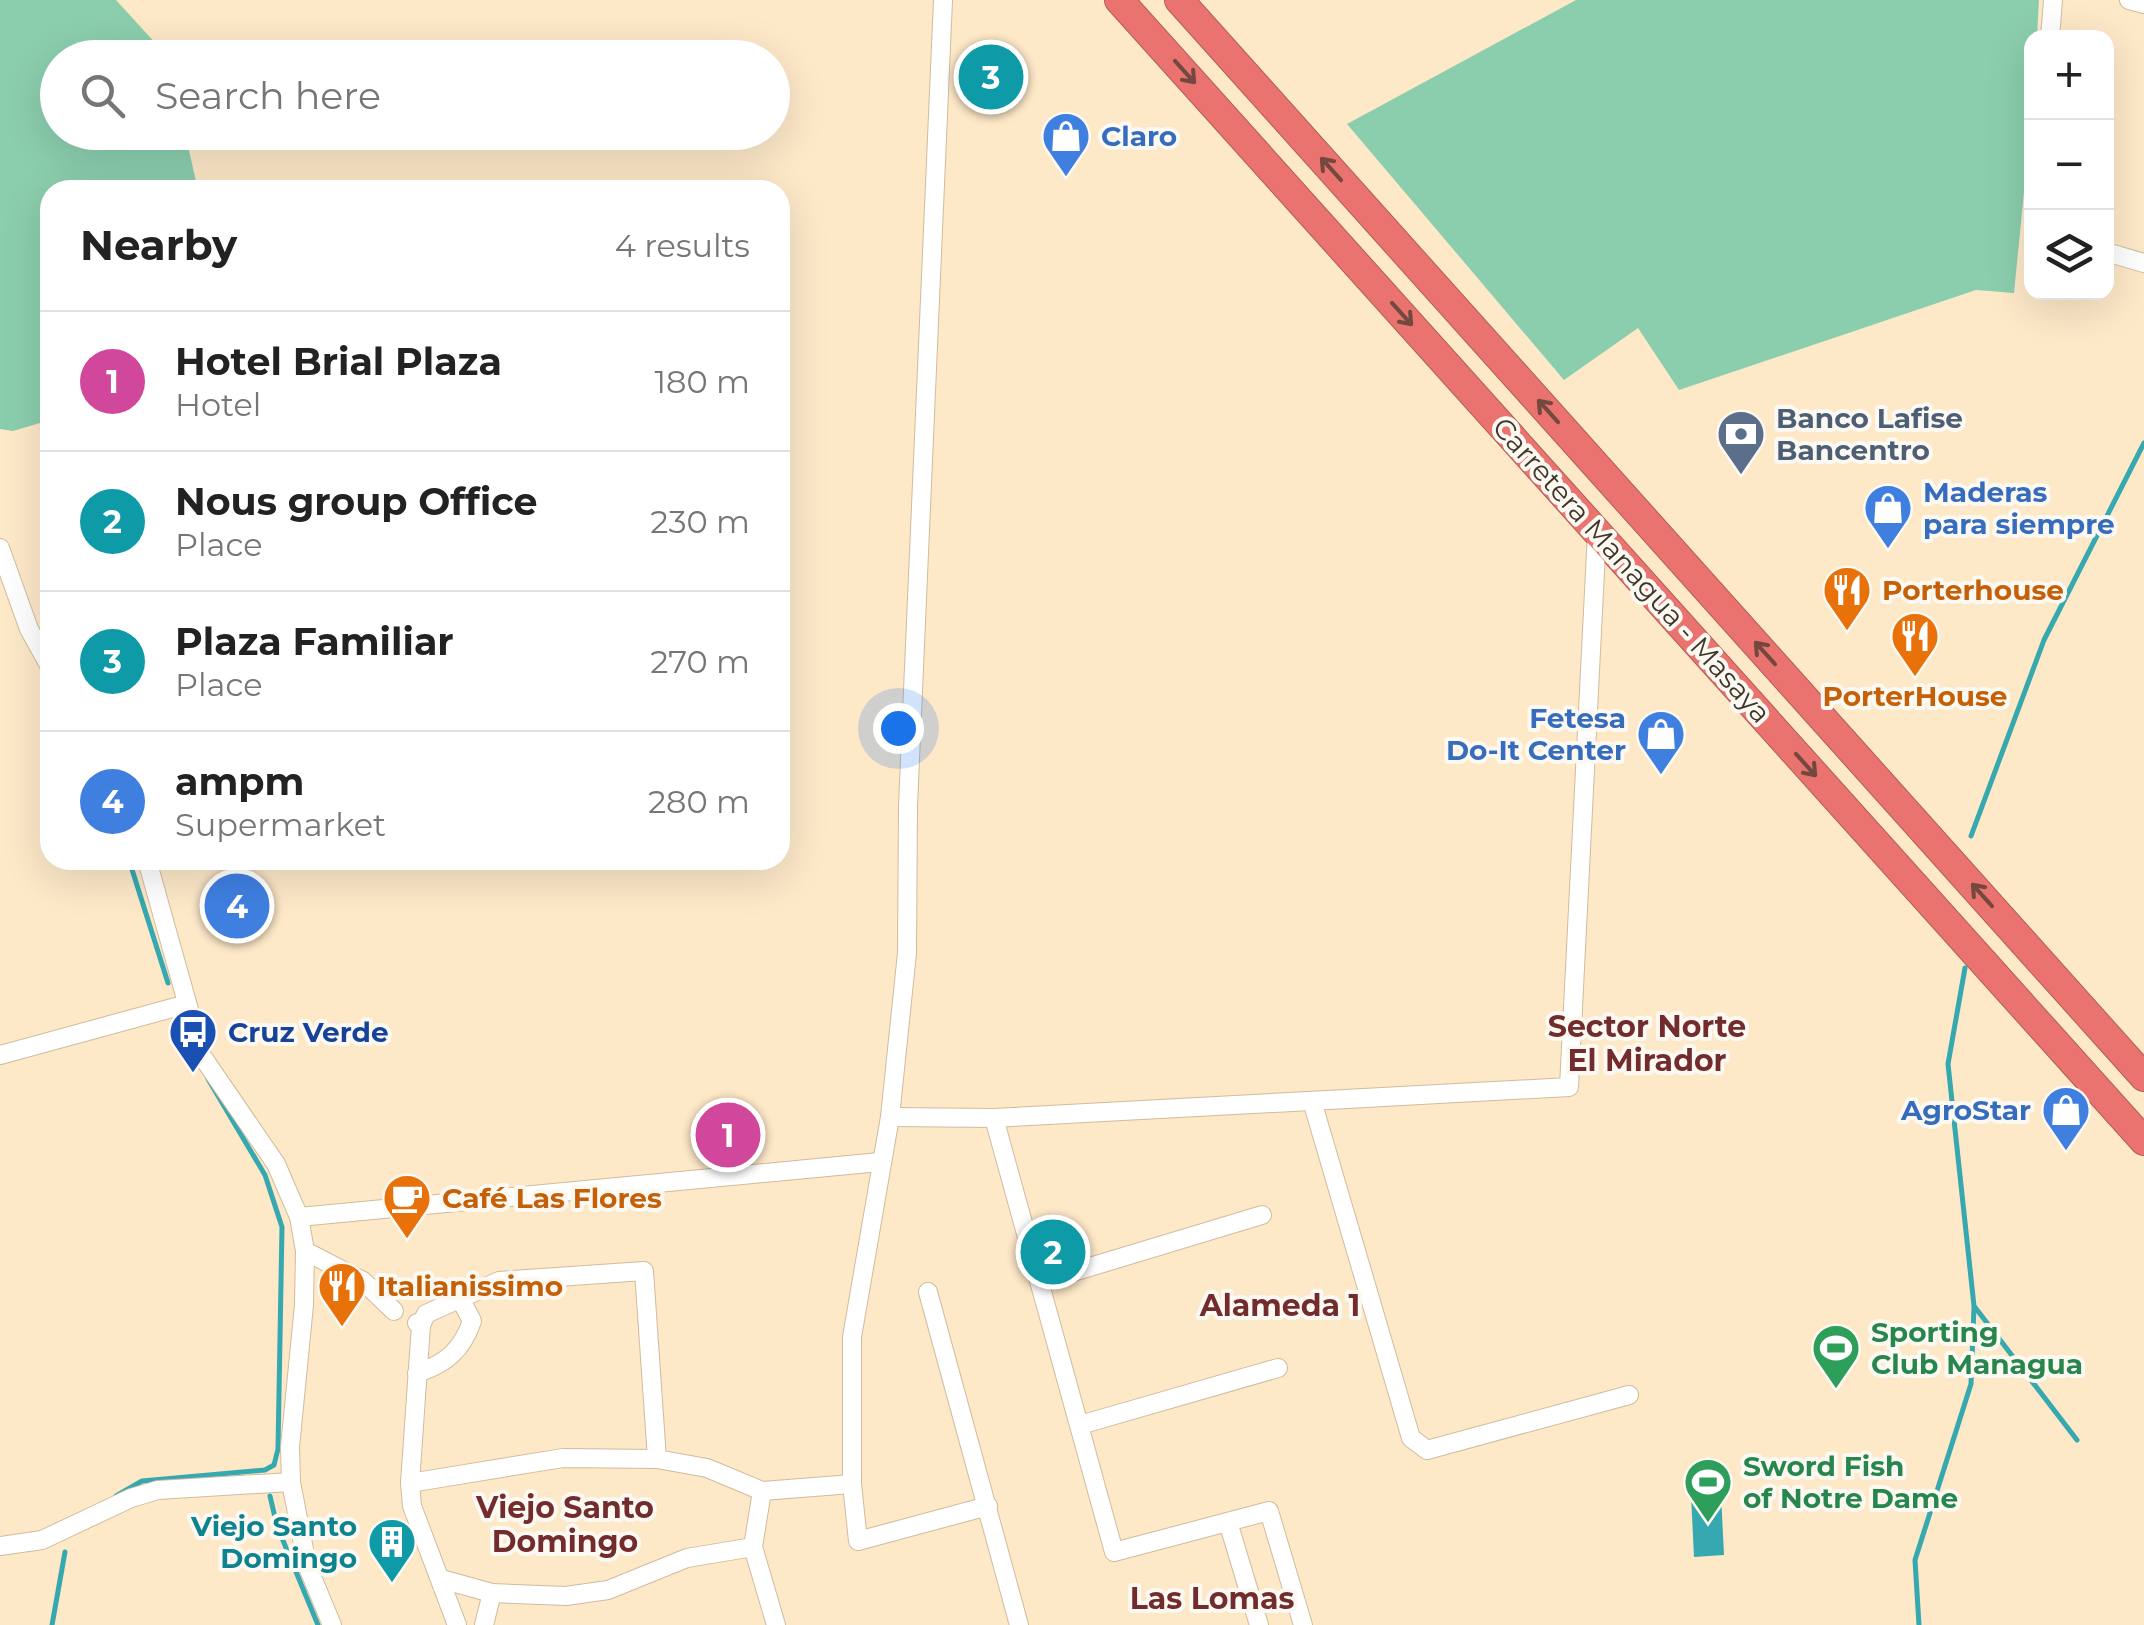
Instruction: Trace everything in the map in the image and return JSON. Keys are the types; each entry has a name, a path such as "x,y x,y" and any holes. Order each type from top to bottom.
{"highway":[{"name":"Carretera Managua - Masaya","path":"1119,0 2144,1141"},
{"name":"Carretera Managua - Masaya","path":"1180,0 2144,1076"},
{"path":"2013,994 2047,1012 2129,1103 2144,1110"},
{"path":"2076,1001 2120,1024 2144,1047"}],"street":[{"path":"942,0 908,806 907,953 890,1117 852,1337 852,1484 858,1541 988,1506"},
{"path":"2051,30 2053,0"},
{"path":"2130,0 2144,4"},
{"path":"2114,254 2144,262"},
{"path":"890,1117 994,1118 1569,1087 1597,532"},
{"path":"0,548 28,629 40,649"},
{"path":"150,870 202,1056 276,1164 300,1218 305,1251 291,1482 306,1565 332,1625"},
{"path":"0,1055 188,1004"},
{"path":"1312,1101 1411,1438 1427,1450 1629,1395"},
{"path":"994,1118 1114,1552 1269,1512 1303,1625"},
{"path":"300,1218 880,1162"},
{"path":"1040,1282 1262,1214"},
{"path":"305,1251 363,1281 394,1311"},
{"path":"457,1625 412,1506 419,1324 426,1314 499,1281 644,1271 657,1459"},
{"path":"928,1292 1019,1625"},
{"path":"417,1373 450,1359 466,1338 472,1321 461,1300"},
{"path":"1080,1425 1278,1368"},
{"path":"410,1483 563,1458 657,1459 707,1468 762,1491 852,1484"},
{"path":"0,1546 42,1540 131,1498 158,1490 291,1482"},
{"path":"762,1491 753,1546 776,1625"},
{"path":"1228,1522 1259,1625"},
{"path":"440,1579 492,1593 566,1596 608,1590 687,1558 753,1546"},
{"path":"484,1625 492,1593"}],"green space":[{"path":"0,0 116,0 152,40 40,40 40,150 189,150 196,180 40,180 40,423 13,431 0,429"},
{"path":"1576,0 2039,0 2037,30 2024,30 2024,192 2014,293 1976,290 1679,390 1638,328 1564,380 1347,124"}],"water":[{"name":"Sword Fish of Notre Dame","path":"1721,1494 1724,1555 1694,1557 1691,1495"}],"waterway":[{"path":"1971,836 2044,640 2144,443"},
{"path":"132,870 168,983"},
{"path":"1965,968 1948,1064 1974,1306 2077,1440"},
{"path":"179,1011 191,1047"},
{"path":"116,1496 142,1481 265,1470 274,1465 278,1449 282,1227 265,1175 208,1079"},
{"path":"1919,1625 1915,1560 1971,1384 1974,1307"},
{"path":"270,1496 277,1526 318,1625"},
{"path":"52,1625 65,1552"}],"place":[{"name":"Plaza Familiar","path":"991,77"},
{"name":"Claro","path":"1066,178"},
{"name":"Banco Lafise Bancentro","path":"1741,476"},
{"name":"Maderas para siempre","path":"1888,550"},
{"name":"Porterhouse","path":"1847,632"},
{"name":"PorterHouse","path":"1915,678"},
{"name":"Fetesa Do-It Center","path":"1661,776"},
{"name":"ampm","path":"237,906"},
{"name":"Cruz Verde","path":"193,1074"},
{"name":"Hotel Brial Plaza","path":"728,1135"},
{"name":"AgroStar","path":"2066,1152"},
{"name":"Café Las Flores","path":"407,1240"},
{"name":"Nous group Office","path":"1053,1252"},
{"name":"Italianissimo","path":"342,1328"},
{"name":"Sporting Club Managua","path":"1836,1390"},
{"name":"Sword Fish of Notre Dame","path":"1708,1524"},
{"name":"Viejo Santo Domingo","path":"392,1584"}],"district":[{"name":"Sector Norte El Mirador","path":"1647,1043"},
{"name":"Alameda 1","path":"1280,1305"},
{"name":"Viejo Santo Domingo","path":"565,1524"},
{"name":"Las Lomas","path":"1212,1598"}]}
